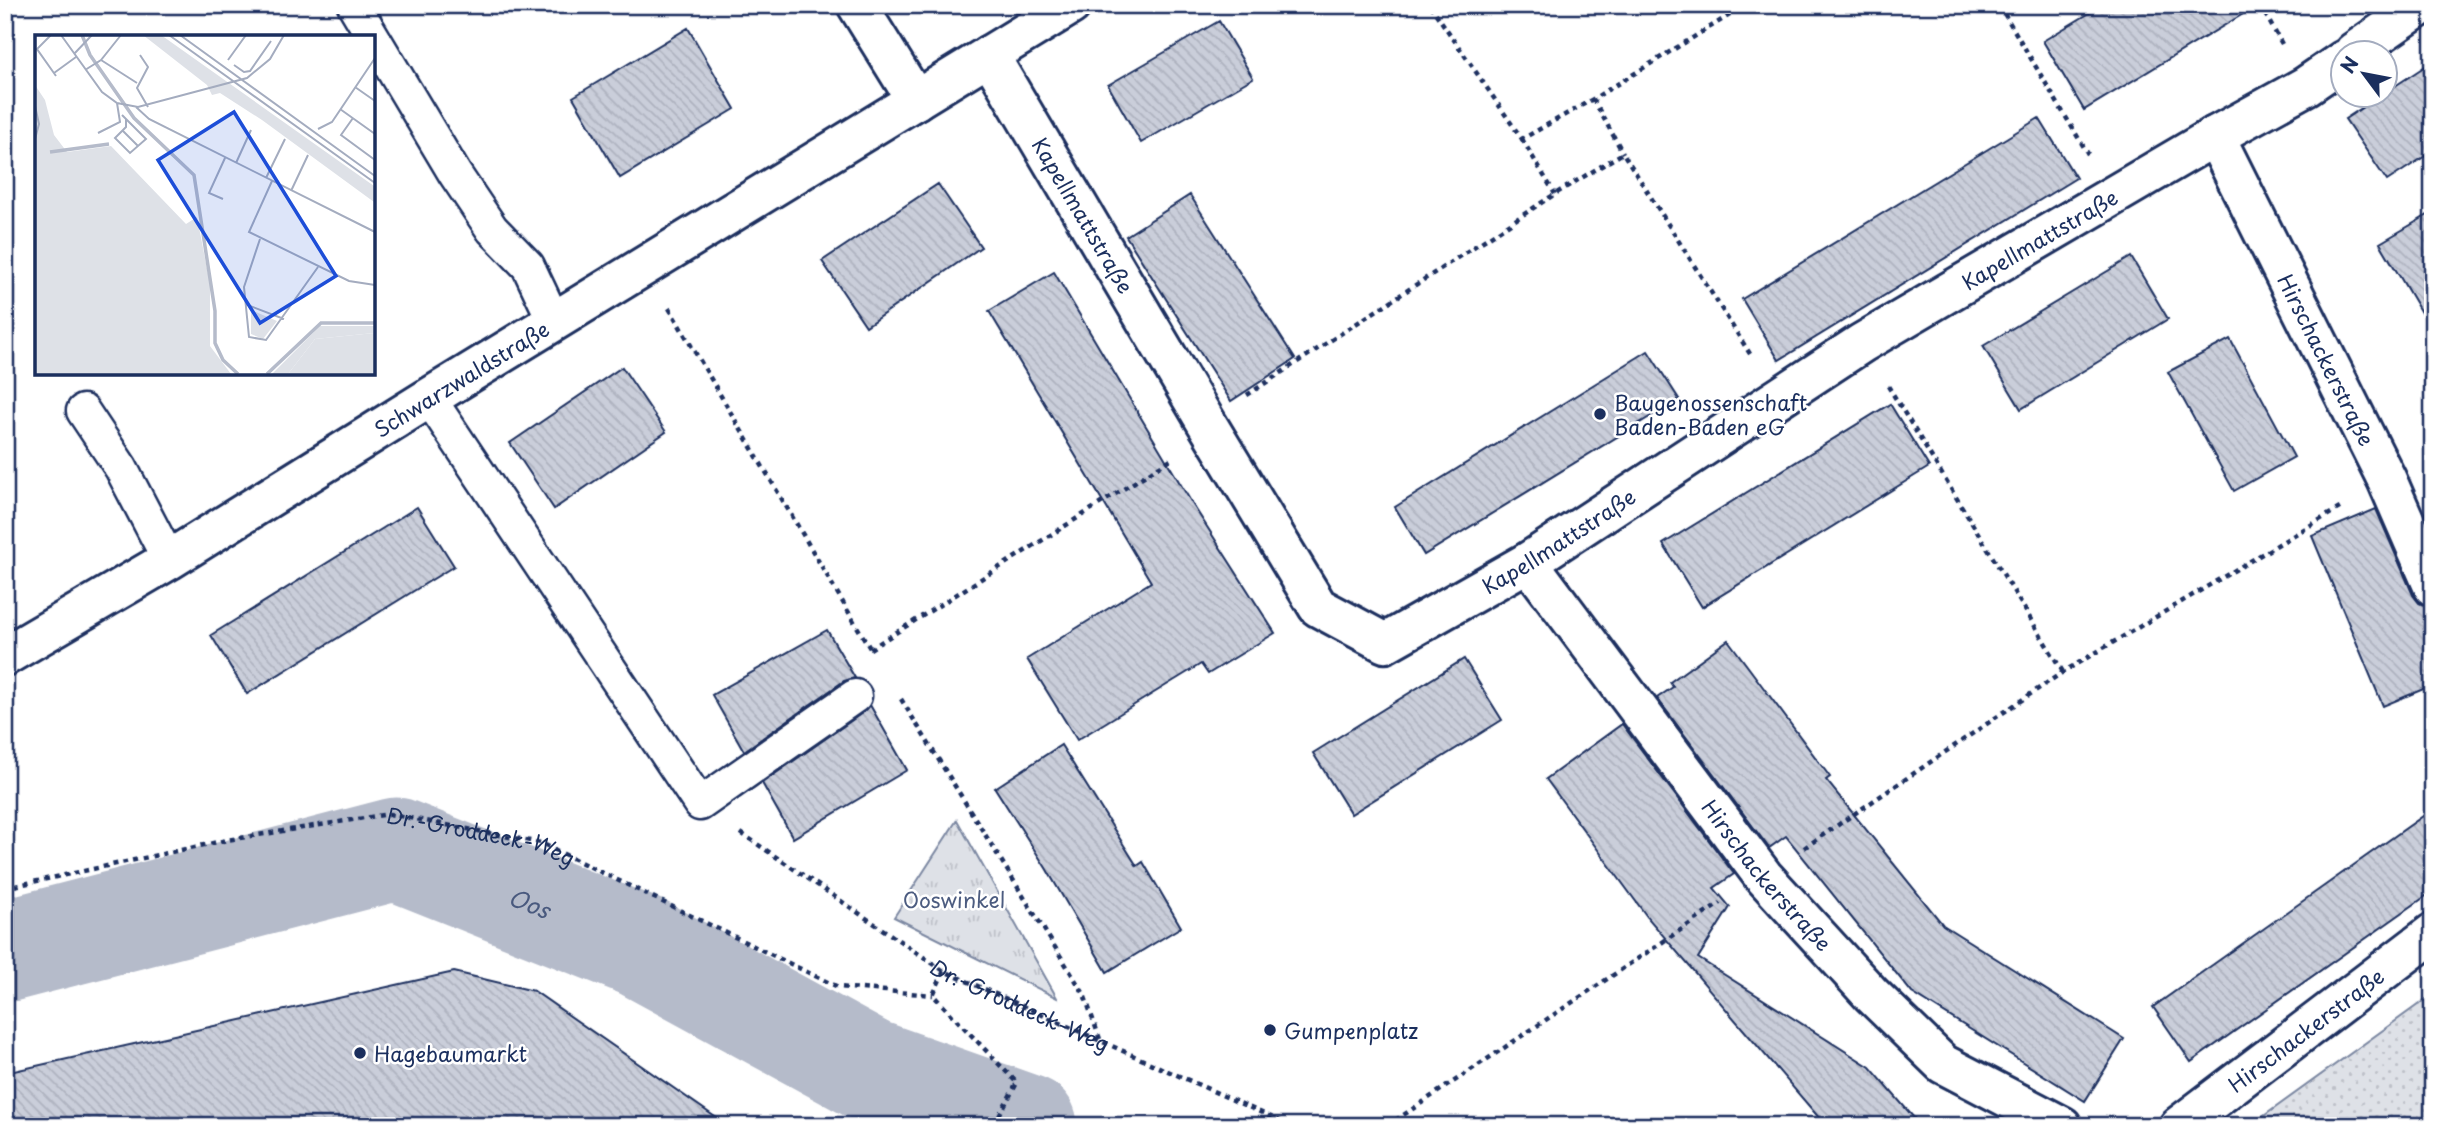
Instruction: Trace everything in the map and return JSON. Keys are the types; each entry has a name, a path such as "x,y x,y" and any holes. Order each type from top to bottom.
{"street":[{"path":"857,5 916,100"},
{"name":"Schwarzwaldstraße","path":"5,656 169,560 1071,5"},
{"path":"2374,38 2422,5"},
{"name":"Kapellmattstraße","path":"989,55 1318,607 1385,643 1528,562 1862,343 2215,136 2306,86 2330,69"},
{"name":"Hirschackerstraße","path":"2215,136 2386,480 2433,586"},
{"name":"Hirschackerstraße","path":"1528,562 1763,876 1871,994 1943,1064 2062,1126"},
{"name":"Hirschackerstraße","path":"2179,1126 2433,933"}],"lane":[{"path":"355,5 373,35"},
{"path":"374,37 455,174 492,229 528,266 554,321"},
{"path":"429,398 700,804 855,696"},
{"path":"83,411 121,468 169,560"}],"path":[{"path":"1430,5 1522,139 1555,194"},
{"path":"1522,139 1593,99 1746,5"},
{"path":"1999,5 2114,197"},
{"path":"1593,99 1623,153 1779,398"},
{"path":"870,649 1171,459 1206,422 1555,194 1623,153"},
{"path":"1862,343 2063,672"},
{"path":"1387,1126 2063,672 2386,480"},
{"name":"Dr.-Groddeck-Weg","path":"700,804 944,971 1291,1126"},
{"name":"Dr.-Groddeck-Weg","path":"5,888 227,840 389,814 541,843 838,987 933,995"},
{"path":"944,971 933,995 1017,1083 993,1126"}],"green space":[{"name":"Ooswinkel","path":"957,820 1057,998 894,917"},
{"path":"2433,994 2433,1126 2250,1126"},
{"path":"879,1097 954,1126 878,1126"}],"building":[{"path":"2103,5 2258,5 2084,110 2043,41"},
{"path":"1219,21 1253,78 1141,143 1108,85"},
{"path":"688,28 735,109 620,178 573,97"},
{"path":"2433,61 2433,151 2387,181 2345,119 2362,108 2400,108 2400,83"},
{"path":"2039,118 2076,178 1779,360 1742,299"},
{"path":"938,184 981,247 866,326 822,261"},
{"path":"1190,195 1295,359 1231,401 1126,236"},
{"path":"2433,212 2433,333 2380,243"},
{"path":"2131,257 2168,319 2021,409 1983,346"},
{"path":"1054,272 1193,505 1275,633 1208,674 1201,664 1077,740 1027,659 1151,582 989,311"},
{"path":"2230,339 2294,457 2234,491 2168,372"},
{"path":"1648,351 1679,399 1424,555 1395,507"},
{"path":"622,367 666,432 554,509 510,443"},
{"path":"1890,404 1929,467 1702,607 1663,544"},
{"path":"417,507 454,566 247,694 211,635"},
{"path":"2376,509 2413,595 2419,603 2426,606 2433,623 2433,685 2383,706 2312,536"},
{"path":"827,630 855,678 844,681 744,751 712,695"},
{"path":"1728,640 1830,777 1826,780 1943,925 2124,1039 2085,1101 1912,993 1786,836 1769,848 1657,698 1673,687 1670,682"},
{"path":"1464,659 1502,720 1351,814 1313,753"},
{"path":"870,705 907,770 793,838 762,783"},
{"path":"1622,724 1734,874 1714,888 1730,907 1698,958 1870,1067 1921,1126 1826,1126 1648,918 1546,779"},
{"path":"1061,745 1137,866 1143,862 1181,927 1107,972 995,788"},
{"path":"2433,809 2433,891 2191,1062 2153,1007"},
{"name":"Hagebaumarkt","path":"454,972 534,991 728,1126 5,1126 5,1073"}],"waterway":[{"name":"Oos","path":"5,951 396,849 642,947 868,1070 1026,1126"}],"place":[{"name":"Baugenossenschaft Baden-Baden eG","path":"1600,414"},
{"name":"Gumpenplatz","path":"1270,1030"},
{"name":"Hagebaumarkt","path":"360,1053"}]}
